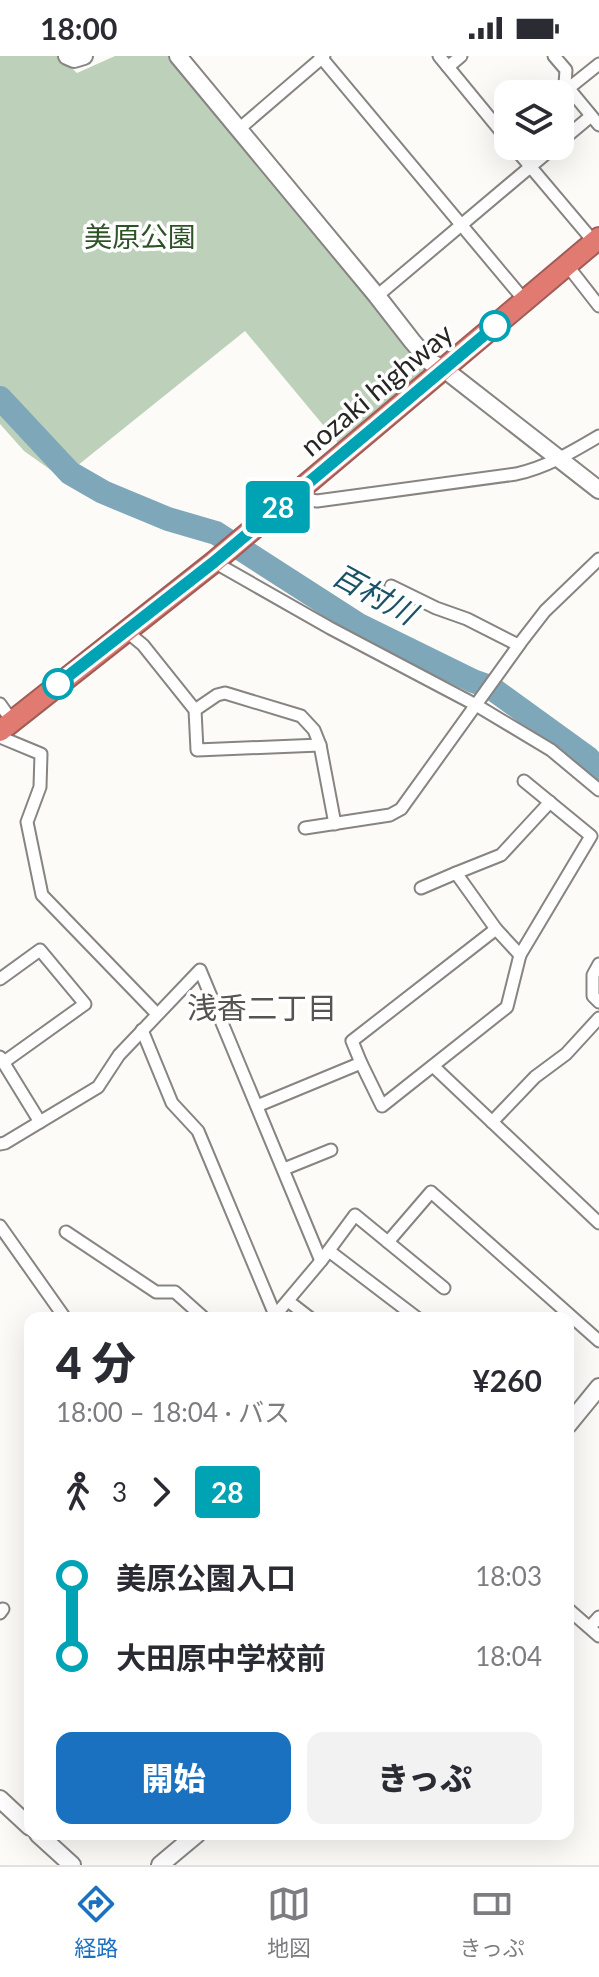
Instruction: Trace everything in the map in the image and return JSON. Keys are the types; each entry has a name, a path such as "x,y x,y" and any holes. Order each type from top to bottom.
{"highway":[{"name":"nozaki highway","path":"4,730 219,558 596,240"}],"street":[{"path":"67,56 74,59 84,56"},
{"path":"178,56 430,362 444,369 599,490"},
{"path":"439,56 494,123"},
{"path":"448,67 461,56"},
{"path":"554,56 566,70 565,80"},
{"path":"239,129 322,57 525,301"},
{"path":"574,84 599,64"},
{"path":"574,94 595,120 574,133"},
{"path":"525,160 596,240"},
{"path":"377,296 539,160"},
{"path":"567,265 599,306"},
{"path":"292,497 317,501 516,474 559,459 599,436"},
{"path":"219,558 330,628 476,704 551,750 599,790"},
{"path":"305,828 390,815 401,809 518,645 545,611 599,559"},
{"path":"391,586 518,645"},
{"path":"126,631 143,645 195,710 197,750 320,745"},
{"path":"195,710 225,693 301,716 314,730 320,745 335,824"},
{"path":"0,704 4,730 41,754 40,787 27,822 42,895 157,1014"},
{"path":"496,929 352,1041 382,1106 507,1007 520,955 591,836 524,781"},
{"path":"421,888 501,855 550,802"},
{"path":"456,873 496,929 520,955"},
{"path":"0,979 40,950 85,1004 2,1059 40,1122"},
{"path":"599,964 593,975 593,996 599,1002"},
{"path":"0,1144 98,1087 119,1055 200,970 284,1169 325,1256 408,1312"},
{"path":"492,1122 535,1077 566,1054 599,1018"},
{"path":"142,1030 172,1103 198,1131 272,1312"},
{"path":"257,1106 361,1063"},
{"path":"433,1066 599,1223"},
{"path":"284,1169 331,1150"},
{"path":"388,1242 431,1192 566,1312"},
{"path":"278,1312 355,1215 444,1288"},
{"path":"0,1226 61,1312"},
{"path":"66,1232 156,1292 175,1292 197,1312"},
{"path":"288,1301 302,1312"},
{"path":"574,1319 599,1341"},
{"path":"574,1418 598,1389"},
{"path":"574,1614 594,1631 599,1617"},
{"path":"0,1799 24,1821"},
{"path":"45,1840 72,1865"},
{"path":"160,1865 190,1840"}],"green space":[{"name":"美原公園","path":"0,56 59,56 77,73 115,56 171,56 391,323 424,370 338,443 245,331 62,478 24,451 0,424"}],"waterway":[{"name":"百村川","path":"0,398 70,473 103,492 168,519 216,533 359,625 490,687 588,758 599,772"}],"bus line":[{"name":"28","path":"58,684 214,562 495,326"}],"district":[{"name":"浅香二丁目","path":"262,1007"}]}
